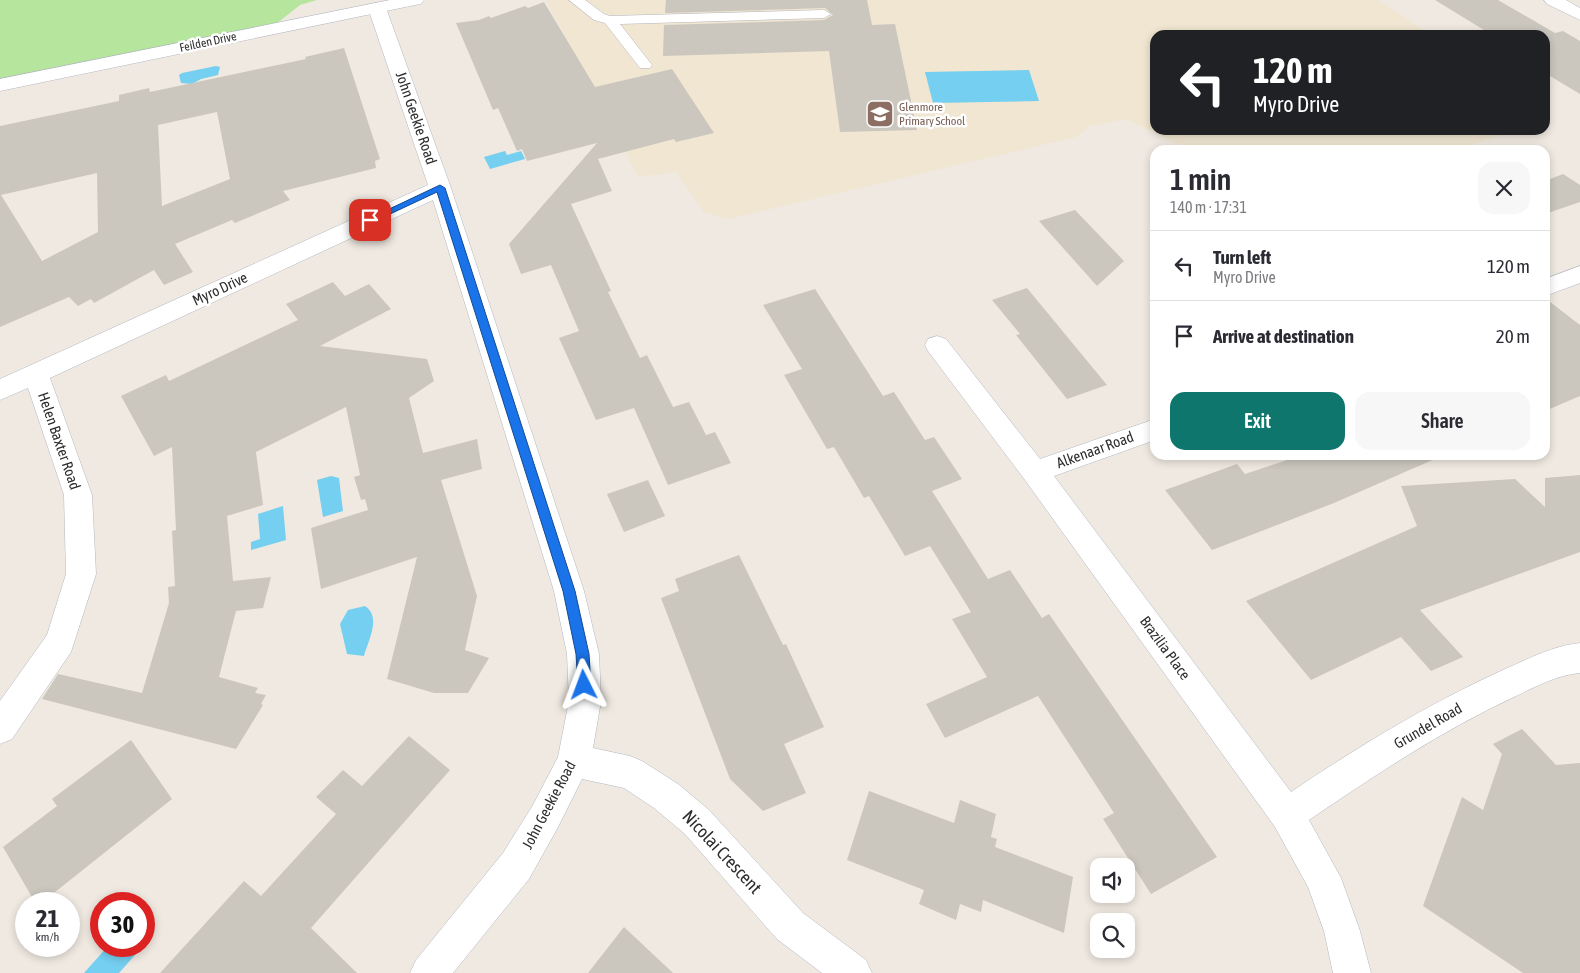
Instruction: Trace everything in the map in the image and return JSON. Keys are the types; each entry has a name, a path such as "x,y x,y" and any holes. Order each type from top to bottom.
{"street":[{"name":"Feilden Drive","path":"0,85 415,0"},
{"path":"1553,0 1580,15"},
{"name":"John Geekie Road","path":"377,8 440,188 569,591 583,654 585,701 574,761 545,817 516,866 429,973"},
{"name":"Myro Drive","path":"0,390 440,188"},
{"path":"1550,286 1580,274"},
{"name":"Brazilia Place","path":"938,345 1035,472 1287,815 1323,878 1342,931 1352,973"},
{"name":"Helen Baxter Road","path":"0,728 60,642 81,574 78,495 36,373"},
{"name":"Alkenaar Road","path":"1035,472 1150,431"},
{"name":"Grundel Road","path":"1287,815 1354,769 1477,698 1560,660 1580,658"},
{"name":"Nicolai Crescent","path":"574,761 630,773 666,796 696,822 790,926 853,973"}],"lane":[{"path":"576,0 599,17 610,20 824,14"},
{"path":"610,20 645,65"}],"shaded area":[{"name":"Glenmore Primary School","path":"546,0 1378,0 1424,30 1150,30 1150,131 1126,119 1090,126 1076,137 728,219 704,212 676,172 638,177"},
{"name":"Glenmore Primary School","path":"1159,135 1501,135 1472,145 1180,145"}],"green space":[{"path":"0,0 317,0 300,5 276,24 0,79"}],"water":[{"path":"216,66 220,67 218,75 201,79 192,84 181,83 179,75 182,73"},
{"path":"1029,70 1039,101 933,103 925,72"},
{"path":"505,151 507,155 521,151 525,159 490,169 484,157"},
{"path":"331,476 339,478 343,511 323,517 317,480"},
{"path":"283,506 286,540 251,550 251,542 260,539 258,514"},
{"path":"365,606 373,616 373,623 364,656 347,654 340,624 348,610"},
{"path":"98,957 133,957 119,973 84,973"}],"building":[{"path":"666,0 867,0 872,25 895,24 917,130 840,132 829,51 663,56 664,25 824,20 833,15 825,8 665,13"},
{"path":"1435,0 1498,0 1550,30 1484,30"},
{"path":"544,2 595,87 672,69 714,133 676,142 674,139 598,159 612,191 571,204 611,291 608,292 640,358 647,355 673,407 689,402 706,435 715,432 731,463 668,485 634,408 596,420 559,338 579,331 551,265 521,274 509,244 597,143 527,161 522,149 517,151 498,108 493,110 456,23 479,20 489,16 491,18 525,6 528,8"},
{"path":"1550,30 1555,33 1563,31 1580,41 1580,94 1550,76"},
{"path":"344,48 380,159 375,161 376,168 283,191 290,200 235,223 232,220 175,244 193,272 164,285 154,270 94,303 91,299 78,306 69,297 0,327 0,126 119,101 119,95 149,88 150,92 306,59 305,57","holes":["217,112 230,179 162,206 158,125","97,173 98,232 42,261 1,195"]},
{"path":"1563,174 1580,185 1580,202 1550,212 1550,179"},
{"path":"1075,210 1124,261 1097,286 1039,221"},
{"path":"333,282 345,296 369,284 391,309 320,346 427,359 434,381 409,398 423,453 477,439 482,469 441,480 477,596 465,650 489,658 468,693 434,693 387,679 417,557 321,589 311,528 368,510 365,499 361,500 354,477 360,475 346,407 256,452 263,505 227,516 233,581 271,577 263,608 236,611 219,677 258,688 255,693 266,695 261,704 263,705 236,749 42,699 58,674 142,693 169,603 168,587 175,586 172,531 176,530 172,447 154,456 121,396 166,375 169,381 298,320 286,304"},
{"path":"1027,288 1107,385 1067,399 1016,335 1020,334 992,300"},
{"path":"815,289 883,396 894,392 925,440 934,437 962,479 932,491 988,579 1010,570 1042,618 1049,614 1217,857 1151,894 1135,869 1135,858 1128,858 1103,819 1114,813 1038,696 945,738 926,704 987,677 952,619 971,612 930,546 905,556 869,496 864,498 834,447 827,449 784,375 802,369 763,305"},
{"path":"1550,302 1580,325 1580,396 1550,409"},
{"path":"1287,460 1433,460 1334,503 1212,550 1165,490 1237,464 1245,474"},
{"path":"1580,475 1580,552 1420,610 1463,657 1431,671 1401,637 1311,680 1246,601 1417,526 1401,486 1515,479 1545,507 1545,478"},
{"path":"648,480 665,516 624,532 607,494"},
{"path":"739,555 783,645 786,644 824,727 784,744 806,793 763,811 730,779 661,598 679,591 675,579"},
{"path":"1522,729 1556,765 1580,763 1580,973 1523,973 1423,906 1462,797 1483,810 1502,754 1493,744"},
{"path":"409,736 450,770 311,928 357,973 160,973 244,881 261,896 336,814 316,797 343,770 362,786"},
{"path":"131,740 172,799 55,892 29,892 3,847 57,806 52,799"},
{"path":"869,791 954,823 960,800 996,814 991,837 997,839 995,847 1073,877 1064,933 983,900 981,912 960,904 956,920 919,904 924,890 847,860"},
{"path":"624,927 673,973 588,973"}],"place":[{"name":"Glenmore Primary School","path":"880,114"}],"route":[{"path":"370,220 440,188 569,591 583,654 584,685"}]}
